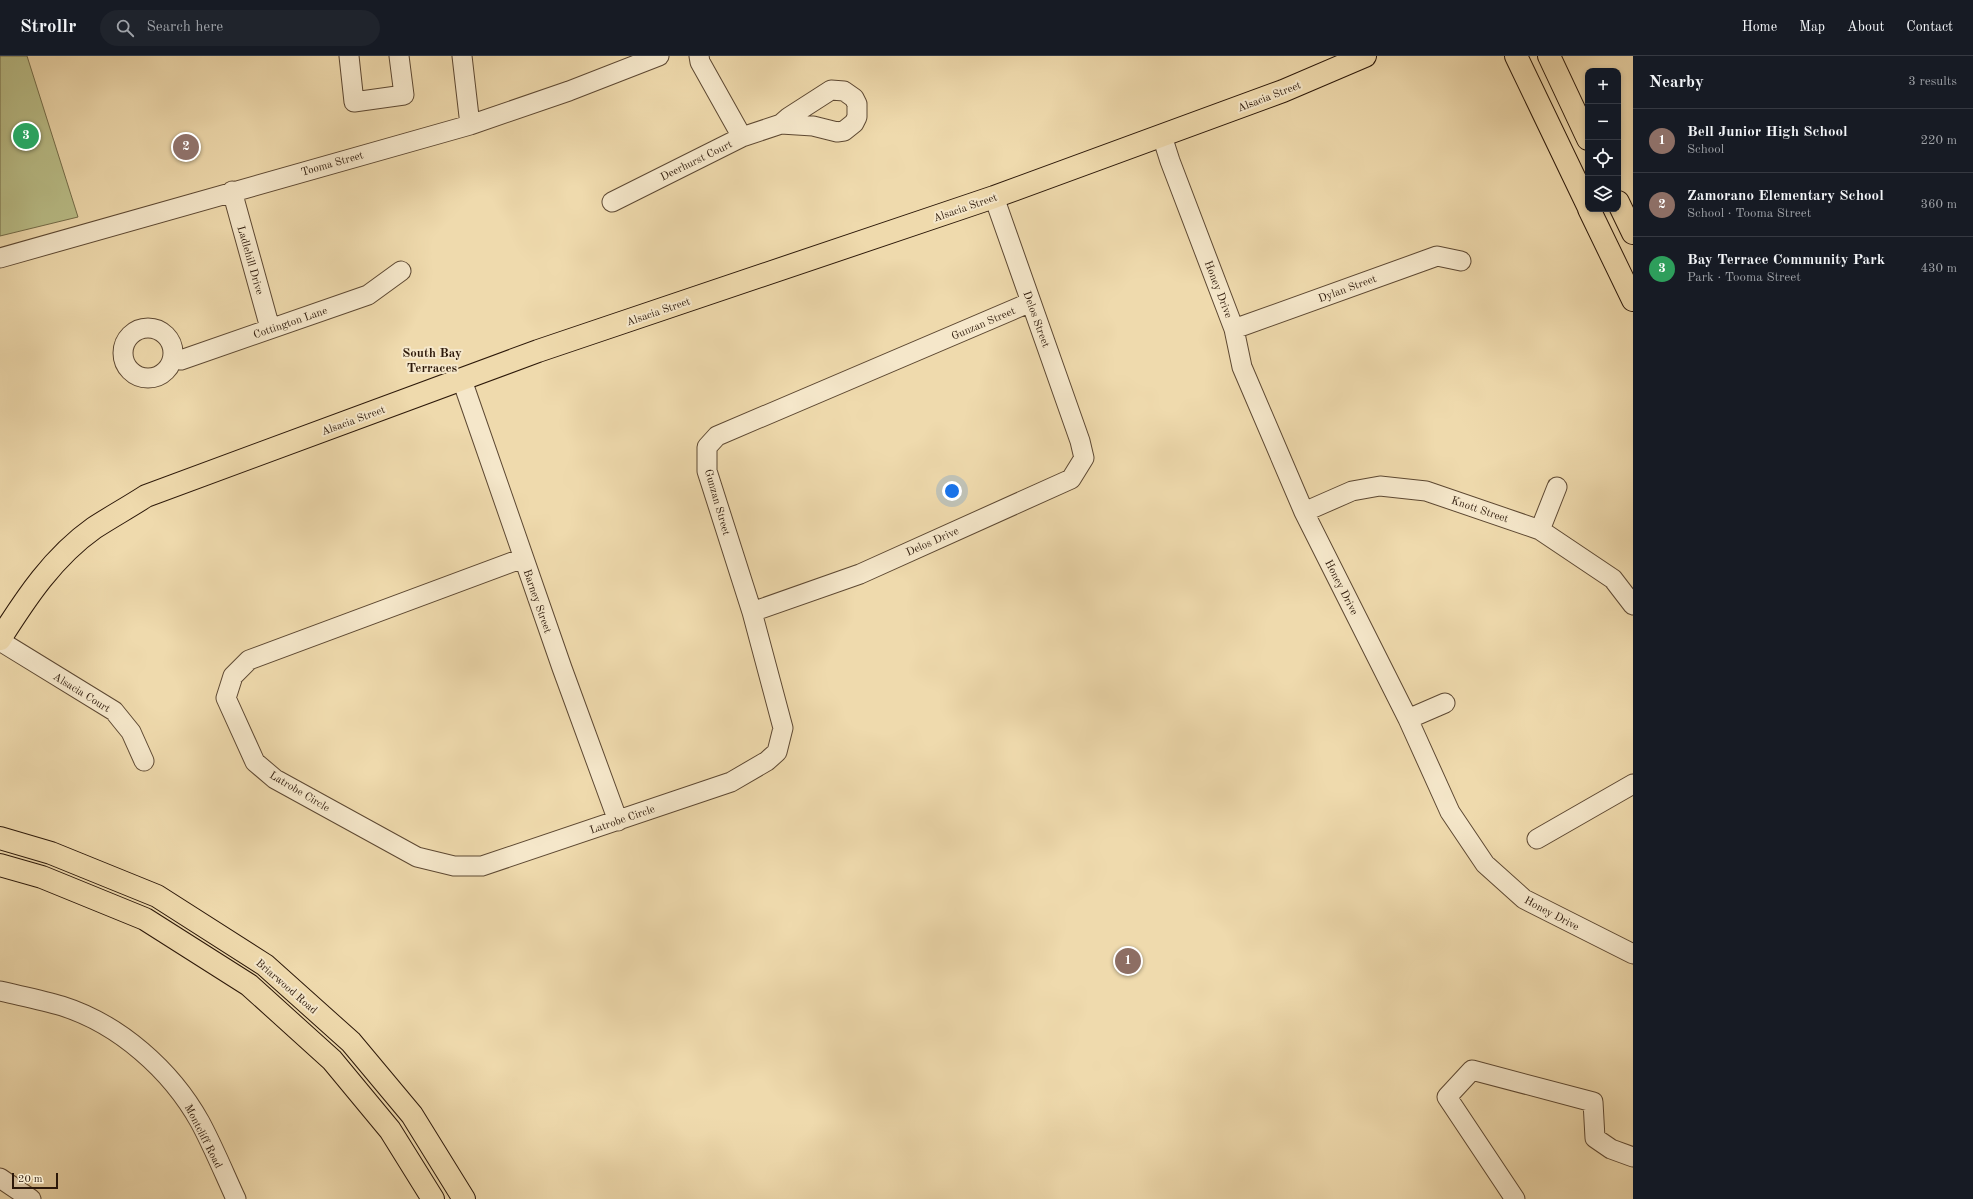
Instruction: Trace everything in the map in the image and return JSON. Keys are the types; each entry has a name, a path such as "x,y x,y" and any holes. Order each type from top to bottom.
{"main road":[{"name":"Alsacia Street","path":"0,640 27,595 59,558 94,529 146,496 538,351 994,197 1319,77 1365,56"},
{"path":"1516,56 1585,200"},
{"path":"1549,56 1585,133"},
{"path":"1621,208 1633,233"},
{"path":"1591,212 1633,300"},
{"name":"Briarwood Road","path":"0,838 51,853 157,896 265,965 351,1042 412,1114 464,1199"},
{"path":"0,865 42,878 146,919 249,985 332,1060 390,1130 433,1199"}],"street":[{"path":"349,56 354,102 404,95 399,56"},
{"path":"462,56 470,125"},
{"name":"Tooma Street","path":"0,258 232,191 470,125 576,88 659,56"},
{"path":"699,56 700,62 742,137"},
{"name":"Deerhurst Court","path":"612,202 742,137 781,124"},
{"name":"Honey Drive","path":"1162,136 1170,161 1234,329 1242,367 1304,512 1408,719 1450,812 1485,864 1524,899 1633,954"},
{"name":"Ladlehill Drive","path":"232,191 270,328"},
{"name":"Delos Street","path":"994,197 1080,441"},
{"name":"Dylan Street","path":"1234,329 1437,256 1461,261"},
{"name":"Cottington Lane","path":"173,358 181,360 368,295 401,271"},
{"name":"Gunzan Street","path":"731,782 767,761 778,752 783,728 752,612 707,471 707,447 717,436 1031,302"},
{"name":"Barney Street","path":"462,380 523,558 618,821"},
{"name":"Delos Drive","path":"752,612 860,574 1071,479 1084,458 1080,441"},
{"name":"Knott Street","path":"1304,512 1352,491 1380,486 1426,490 1540,530 1613,579 1633,605"},
{"path":"1540,530 1557,487"},
{"name":"Latrobe Circle","path":"523,558 249,660 233,676 226,698 255,762 270,775 417,857 454,866 482,866 731,782"},
{"name":"Alsacia Court","path":"0,640 114,711 131,732 144,761"},
{"path":"1408,719 1445,703"},
{"path":"1537,839 1633,784"},
{"name":"Montcliff Road","path":"0,991 62,1006 85,1016 107,1028 145,1055 170,1081 188,1103 200,1122 236,1199"},
{"path":"1515,1199 1447,1097 1472,1070 1593,1102 1595,1138 1611,1149 1633,1157"},
{"path":"0,1178 31,1199"}],"green space":[{"path":"0,56 27,56 78,217 0,236"}],"place":[{"name":"Bay Terrace Community Park","path":"26,136"},
{"name":"Zamorano Elementary School","path":"186,147"},
{"name":"Bell Junior High School","path":"1128,961"}],"district":[{"name":"South Bay Terraces","path":"432,360"}]}
